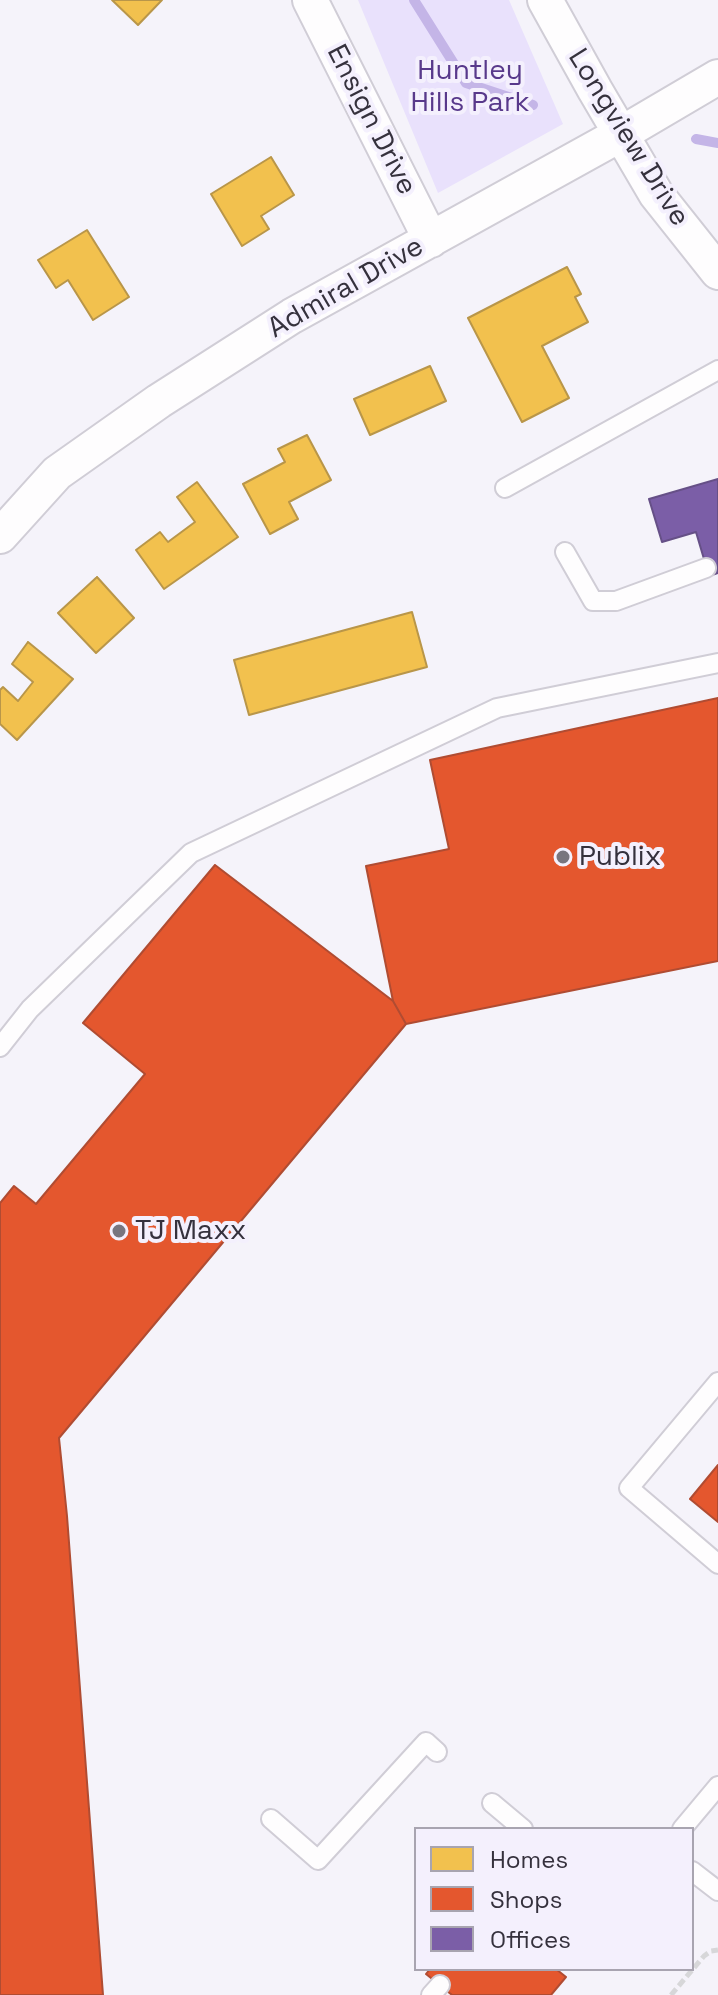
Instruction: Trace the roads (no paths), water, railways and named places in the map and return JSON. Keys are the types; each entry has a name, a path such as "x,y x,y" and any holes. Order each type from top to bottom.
{"street":[{"name":"Ensign Drive","path":"310,0 431,240"},
{"name":"Longview Drive","path":"545,0 656,194 718,272"},
{"name":"Admiral Drive","path":"0,536 57,473 159,401 292,316 718,77"}],"lane":[{"path":"505,488 718,370"},
{"path":"565,552 593,601 616,601 706,568"},
{"path":"0,1047 30,1009 191,853 497,708 718,663"},
{"path":"718,1382 629,1488 718,1564"},
{"path":"271,1819 318,1860 426,1742 437,1752"},
{"path":"684,1827 718,1786"},
{"path":"492,1803 521,1827"},
{"path":"694,1873 718,1891"}],"waterway":[{"path":"414,0 466,83 533,105"},
{"path":"696,139 718,143"}],"place":[{"name":"Publix","path":"563,857"},
{"name":"TJ Maxx","path":"119,1231"}],"park label":[{"name":"Huntley Hills Park","path":"470,87"}]}
